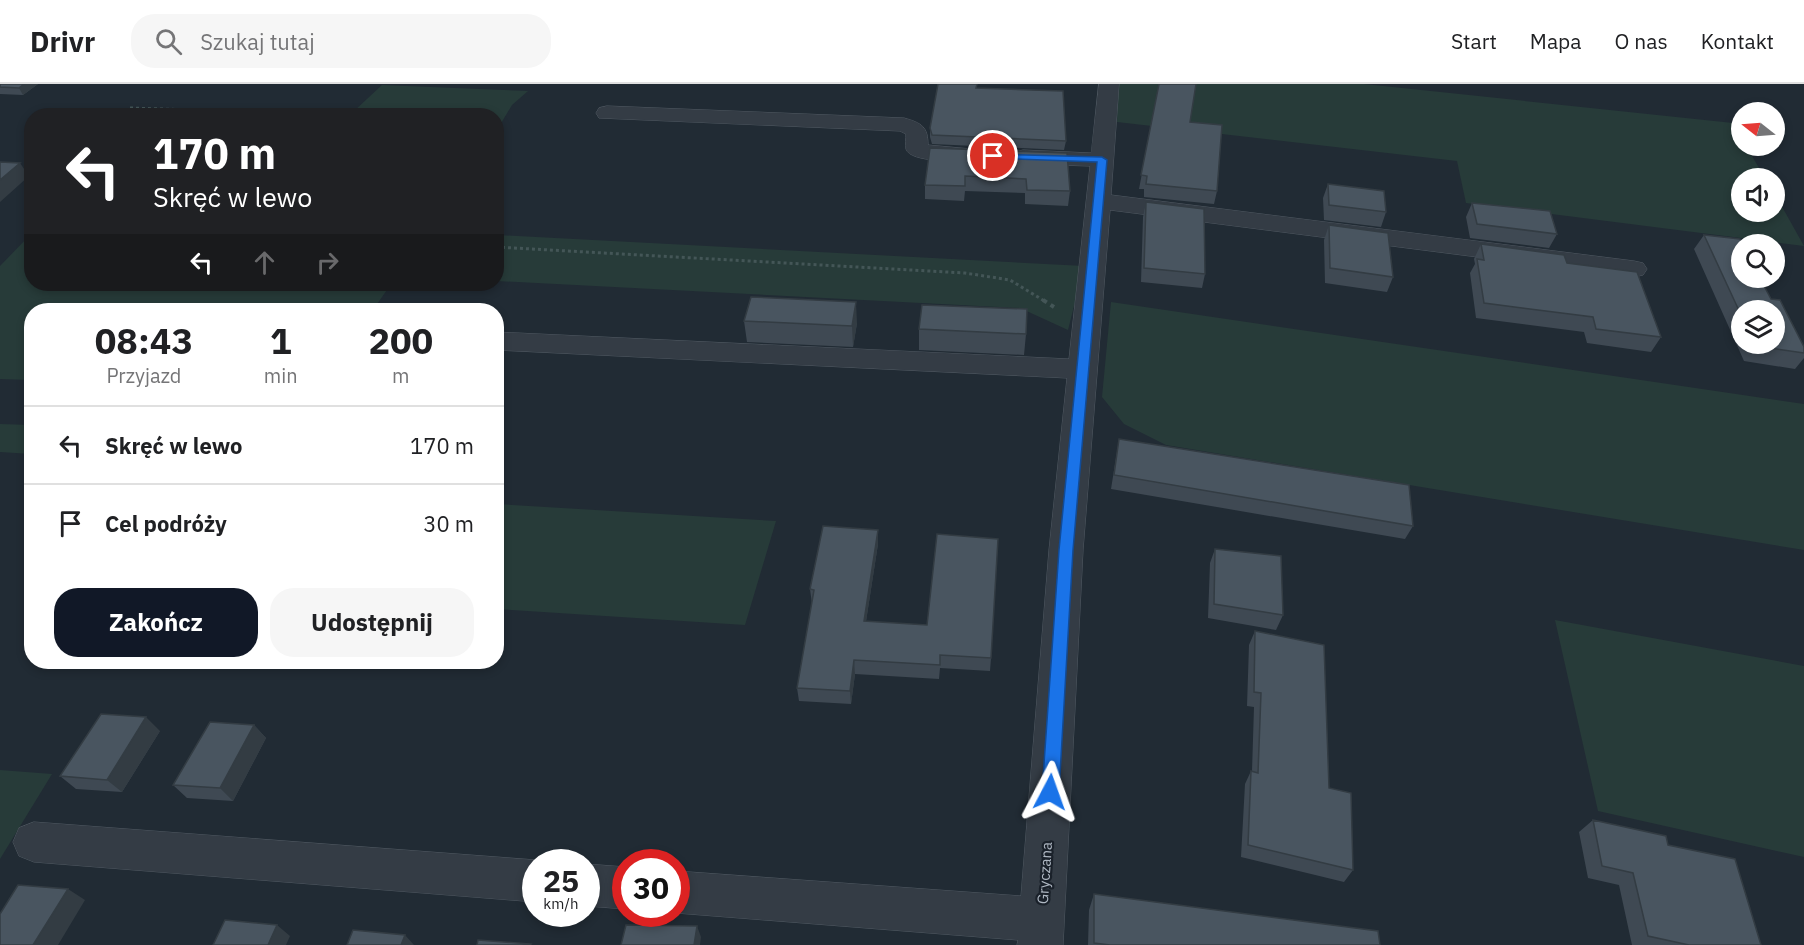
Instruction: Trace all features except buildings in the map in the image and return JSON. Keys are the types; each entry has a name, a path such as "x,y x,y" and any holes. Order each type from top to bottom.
{"street":[{"name":"Gryczana","path":"1041,933 1066,550 1109,84"},
{"path":"607,113 904,125 917,131 916,149 927,153 1102,160"},
{"path":"1098,201 1634,269"},
{"path":"504,341 1084,355"},
{"path":"34,842 522,880"},
{"path":"690,894 1041,933"}],"path":[{"path":"504,247 965,273 1010,280 1054,307 1084,355"}],"green space":[{"path":"1118,84 1364,84 1731,123 1731,156 1752,156 1759,168 1731,168 1731,222 1785,222 1785,212 1804,246 1785,244 1785,234 1731,234 1731,237 1466,203 1457,161 1117,122"},
{"path":"382,85 528,91 512,105 504,118 504,108 357,108"},
{"path":"504,235 1084,266 1068,330 1020,308 504,281"},
{"path":"24,241 24,291 386,291 378,303 24,303 24,380 0,379 0,266"},
{"path":"1111,302 1804,404 1804,550 1166,445 1124,424 1102,397"},
{"path":"0,424 24,425 24,454 0,452"},
{"path":"504,504 776,521 745,625 504,609"},
{"path":"1555,620 1804,666 1804,857 1598,811"},
{"path":"0,770 52,774 0,859"}],"route":[{"path":"993,156 1102,160 1066,550 1050,792"}]}
